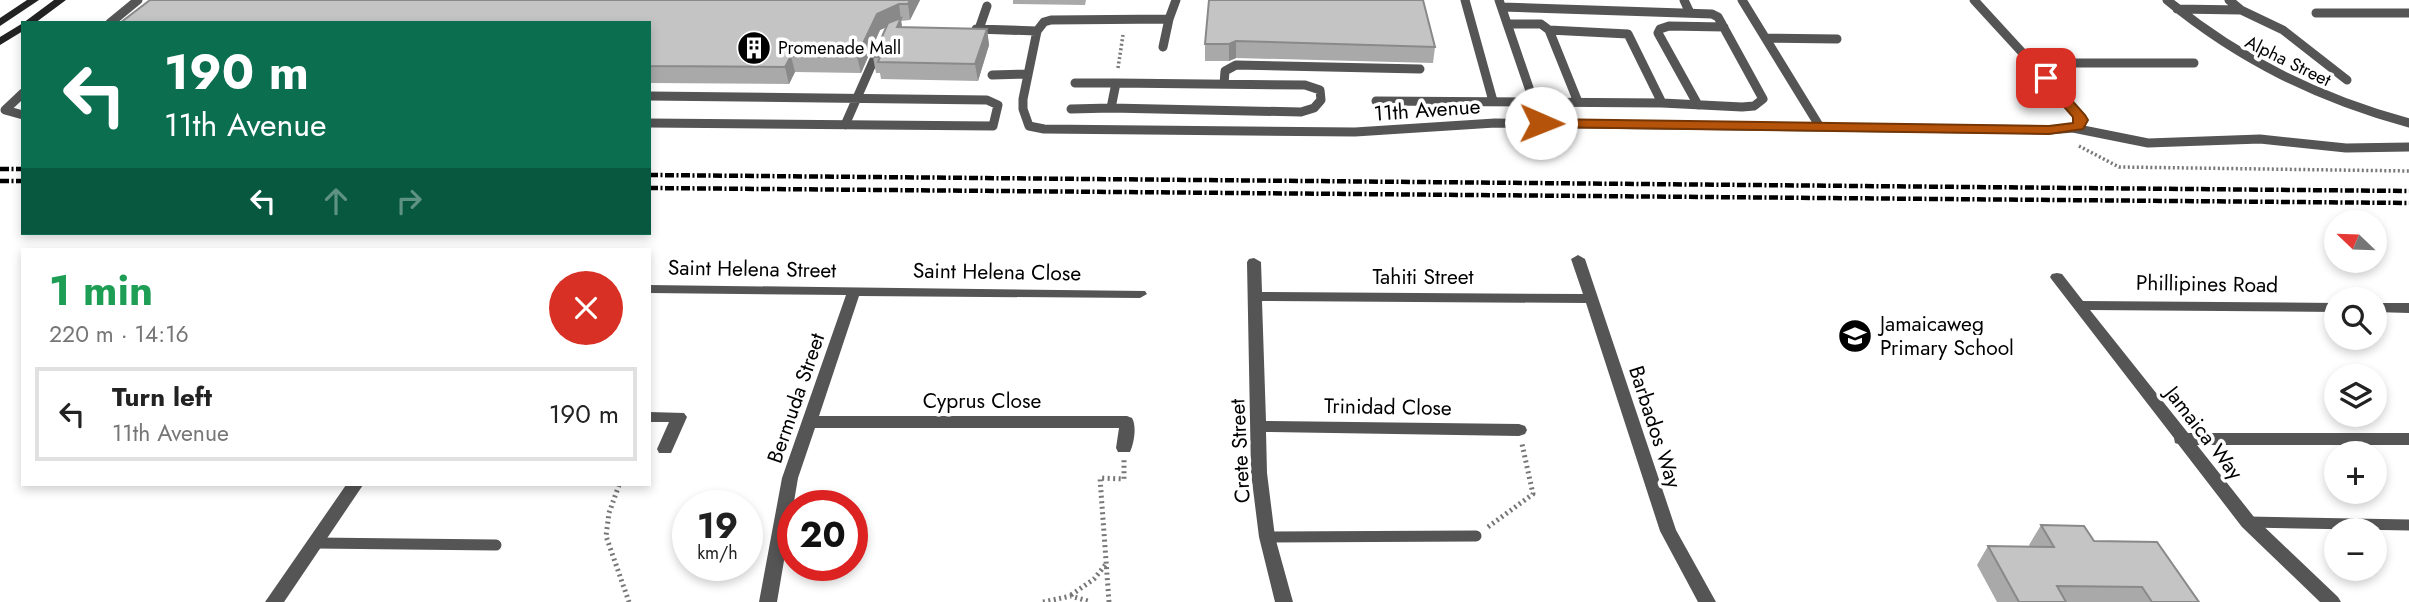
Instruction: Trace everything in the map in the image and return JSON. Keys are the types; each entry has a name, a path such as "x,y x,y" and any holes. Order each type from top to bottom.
{"main road":[{"path":"0,23 34,0"},
{"path":"31,21 61,0"},
{"path":"0,42 21,27"}],"street":[{"name":"Barbados Way","path":"1578,259 1668,531 1707,602"},
{"name":"Crete Street","path":"1254,262 1259,473 1267,537 1284,602"},
{"name":"Jamaica Way","path":"2057,277 2248,522 2332,602"},
{"name":"Saint Helena Street","path":"651,289 854,291"},
{"name":"Saint Helena Close","path":"854,291 1140,294"},
{"name":"Bermuda Street","path":"768,602 790,478 854,291"},
{"name":"Tahiti Street","path":"1255,296 1591,299"},
{"name":"Phillipines Road","path":"2078,304 2324,307"},
{"path":"2387,308 2409,308"},
{"path":"651,417 679,417 665,449"},
{"name":"Cyprus Close","path":"811,422 1127,422 1124,448"},
{"name":"Trinidad Close","path":"1258,426 1519,430"},
{"path":"2181,439 2409,439"},
{"path":"274,602 354,486"}],"lane":[{"path":"112,21 138,0"},
{"path":"1163,47 1176,0"},
{"path":"1465,0 1493,101"},
{"path":"1684,0 1690,13"},
{"path":"1742,0 1820,127"},
{"path":"1974,0 2079,115 2081,124 2073,128"},
{"name":"Alpha Street","path":"2166,0 2209,36 2252,64 2298,87 2346,105 2409,123"},
{"path":"2229,0 2241,10"},
{"path":"1376,101 1493,101 1535,102 1662,103 1754,106 1763,99 1715,15 1501,4 1535,102 1541,123"},
{"path":"979,29 987,6"},
{"path":"2177,9 2241,10 2256,15 2283,30 2347,80"},
{"path":"2316,13 2409,13"},
{"path":"992,75 1028,74 1037,31 1044,22 1169,19"},
{"path":"1507,24 1543,24 1549,30 1578,102"},
{"path":"1698,105 1658,33 1660,29 1669,26 1724,27"},
{"path":"966,29 1037,31"},
{"path":"1549,30 1628,34 1662,103"},
{"path":"845,125 886,34"},
{"path":"1766,38 1837,39"},
{"path":"2032,63 2194,63"},
{"path":"1224,84 1225,71 1236,65 1420,69"},
{"name":"11th Avenue","path":"1028,74 1023,109 1029,126 1065,131 1355,132 1494,123 2049,130 2073,128 2148,143 2260,138 2346,148 2409,147"},
{"path":"1111,108 1116,82"},
{"path":"1071,108 1301,113 1314,110 1320,105 1322,98 1320,90 1305,85 1075,83"},
{"path":"21,95 5,110 21,114"},
{"path":"651,96 987,100 998,106 993,126 651,123"},
{"path":"1121,131 1126,109"},
{"path":"2248,522 2409,525"},
{"path":"1267,537 1476,536"},
{"path":"315,543 496,545"}],"path":[{"path":"1116,82 1126,19"},
{"path":"2049,130 2119,167 2409,171"},
{"path":"1476,536 1533,494 1519,430"},
{"path":"1109,602 1100,478 1124,478"},
{"path":"619,486 609,513 606,536 629,602"},
{"path":"1043,602 1071,596 1094,579 1106,565"},
{"path":"1071,596 1091,602"}],"building":[{"name":"Promenade Mall","path":"150,0 910,0 908,4 899,4 877,14 857,56 791,56 785,67 651,66 651,21 123,21"},
{"path":"1209,0 1423,0 1435,47 1236,41 1229,44 1205,44"},
{"path":"901,18 897,27 987,29 975,64 878,62 880,57 873,57 888,23"},
{"path":"2041,525 2084,526 2094,541 2157,542 2199,602 2152,602 2142,587 2057,586 2066,602 2019,602 1988,546 2054,547"}],"railway":[{"path":"0,169 21,169"},
{"path":"651,175 2409,191"},
{"path":"0,181 21,181"},
{"path":"651,188 2409,203"}],"place":[{"name":"Promenade Mall","path":"754,48"},
{"name":"Jamaicaweg Primary School","path":"1855,336"}],"route":[{"path":"1541,123 2049,130 2064,130 2081,124 2079,115 2046,78"}]}
